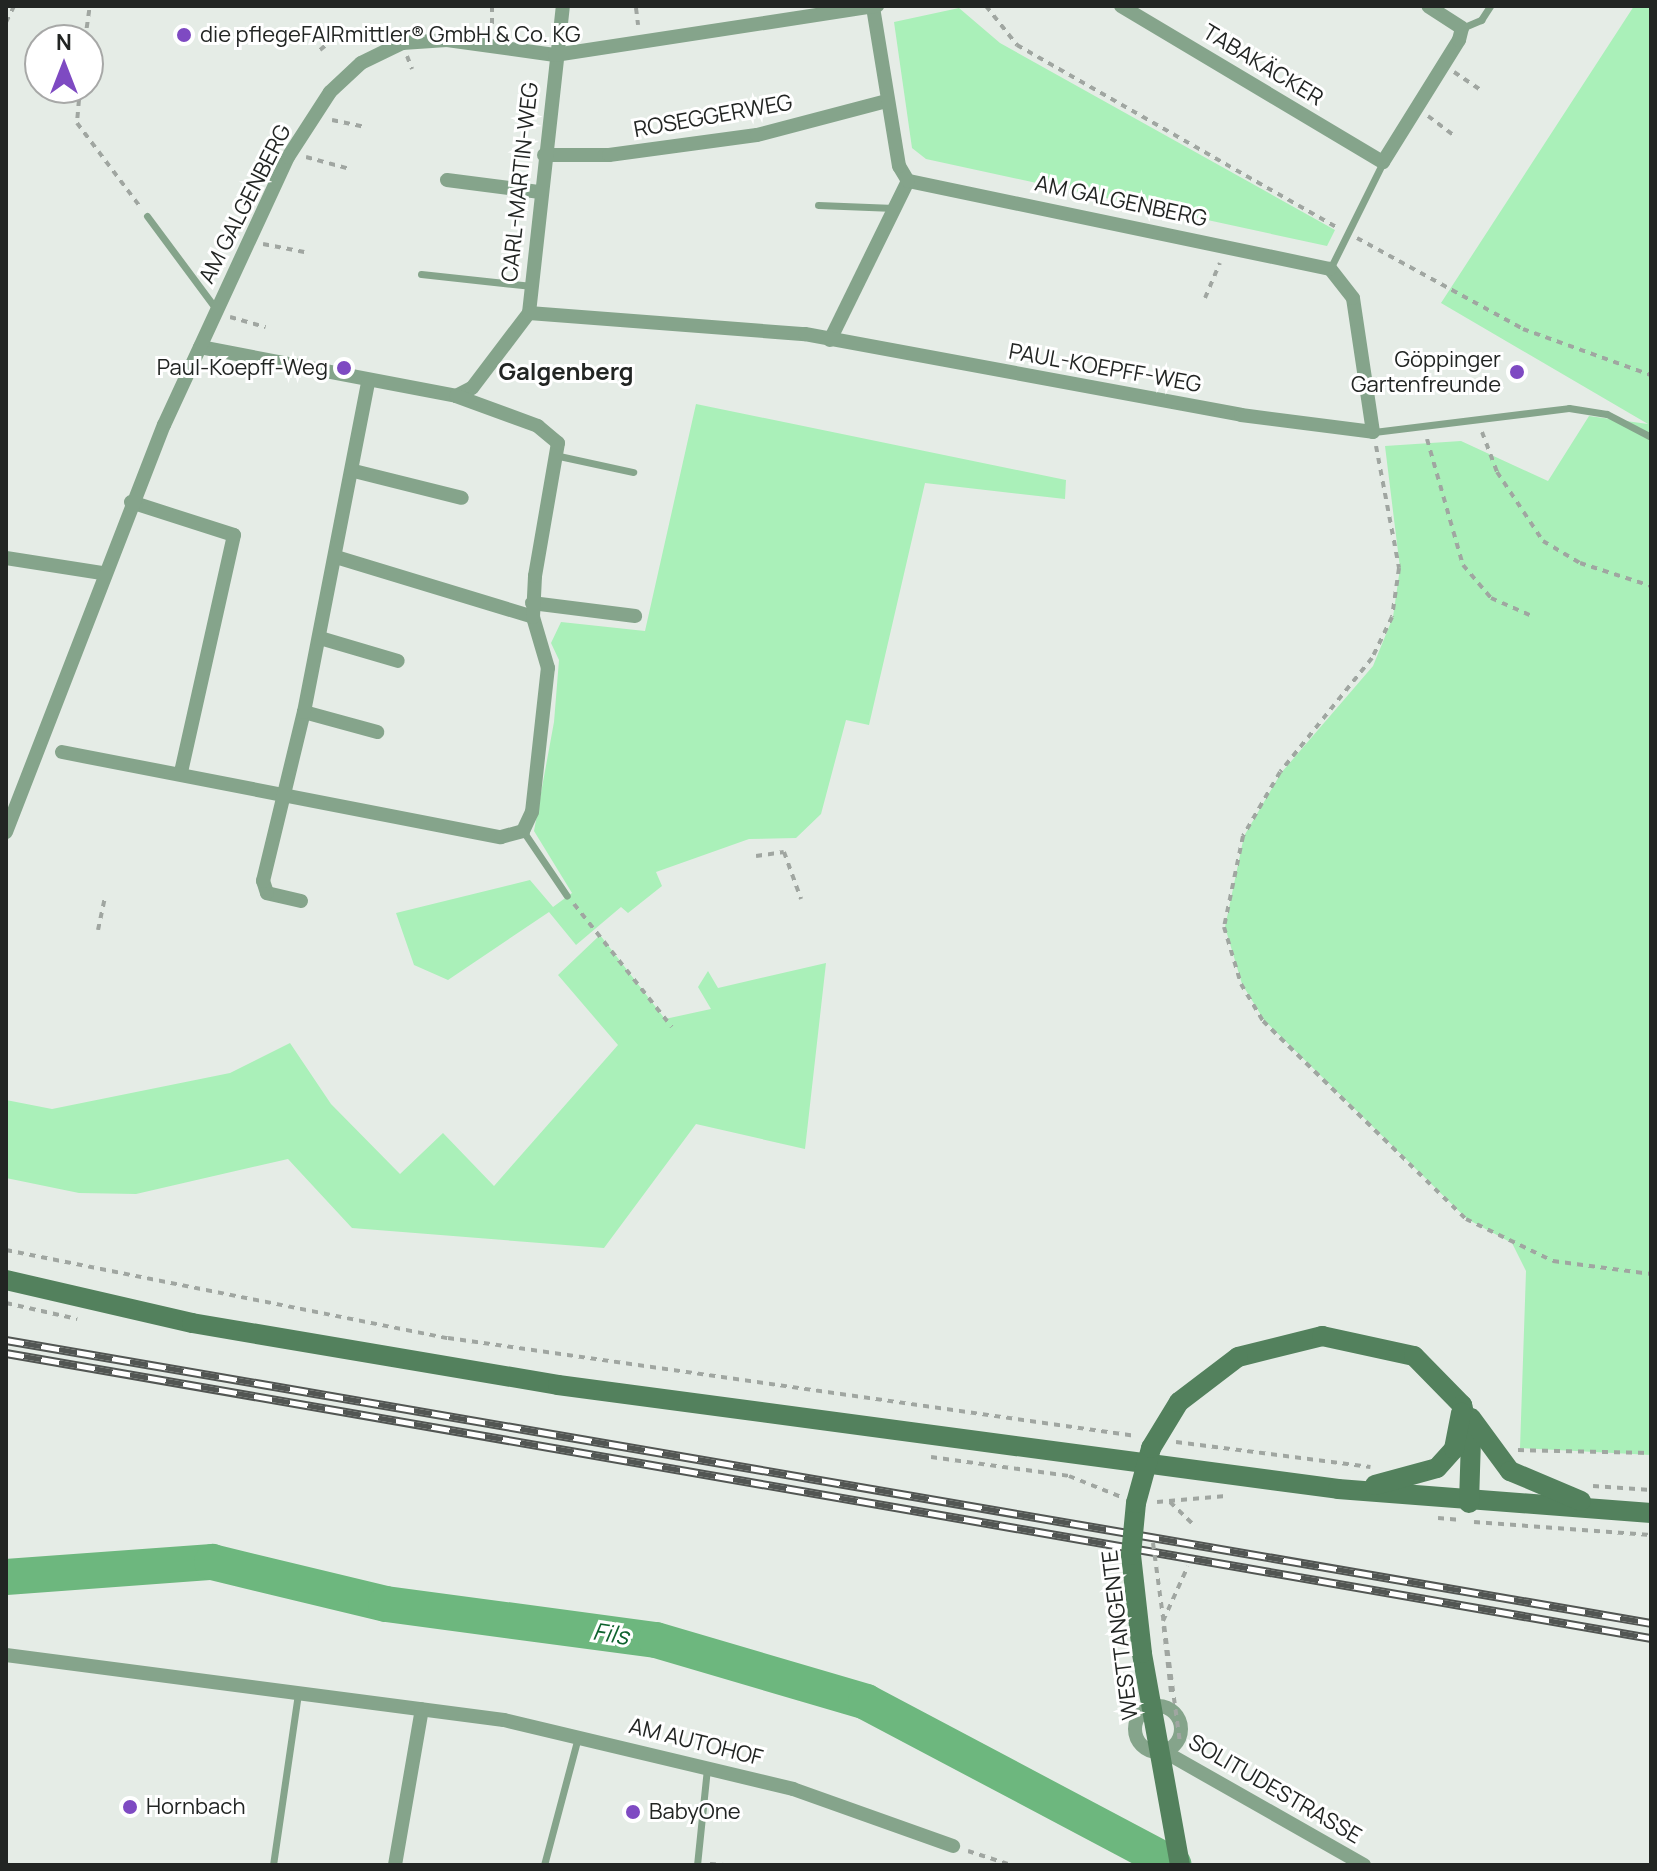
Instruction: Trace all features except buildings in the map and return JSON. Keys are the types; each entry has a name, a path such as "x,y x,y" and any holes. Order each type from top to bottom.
{"main road":[{"path":"6,1280 192,1323 558,1385 1338,1489 1469,1503 1651,1513"},
{"name":"WESTTANGENTE","path":"1180,1865 1142,1653 1131,1555 1136,1503 1151,1448 1179,1402 1238,1357 1307,1338 1373,1342 1414,1356 1462,1405 1497,1458 1526,1483 1618,1511"},
{"path":"1338,1489 1404,1482 1437,1468 1454,1449 1462,1405"},
{"path":"1462,1405 1471,1439 1469,1503"}],"street":[{"name":"CARL-MARTIN-WEG","path":"529,313 555,55 563,6"},
{"name":"AM GALGENBERG","path":"6,832 131,502 290,154 314,117 361,63 402,43 447,40 555,55 875,6 887,101 908,181 1330,269"},
{"name":"TABAKÄCKER","path":"1121,6 1383,162"},
{"path":"1383,162 1444,65 1462,28 1428,6"},
{"name":"ROSEGGERWEG","path":"544,155 609,155 748,137 887,101"},
{"path":"447,180 540,192"},
{"path":"830,340 908,181"},
{"path":"1330,269 1353,298 1373,432"},
{"path":"456,396 472,388 529,313"},
{"name":"PAUL-KOEPFF-WEG","path":"529,313 830,340 1241,415 1373,432"},
{"path":"62,752 286,791 501,837 523,831 532,812 548,668 532,610 559,456 551,433 456,396 368,384 200,347"},
{"path":"301,901 263,889 320,638 368,384"},
{"path":"354,471 462,498"},
{"path":"131,502 234,535 181,773"},
{"path":"336,557 532,610 635,616"},
{"path":"6,558 102,573"},
{"path":"320,638 398,661"},
{"path":"304,712 377,732"},
{"name":"AM AUTOHOF","path":"6,1655 422,1709 578,1737 707,1767 953,1846"},
{"path":"395,1865 422,1709"},
{"name":"SOLITUDESTRASSE","path":"1165,1752 1181,1726 1173,1711 1143,1710 1134,1724 1138,1743 1165,1752 1364,1865"}],"lane":[{"path":"1462,28 1481,20 1490,6"},
{"path":"1330,269 1383,162"},
{"path":"818,205 896,208"},
{"path":"147,216 217,308"},
{"path":"421,274 532,286"},
{"path":"1373,432 1426,430 1569,408 1607,414 1651,437"},
{"path":"559,456 633,472"},
{"path":"523,831 567,896"},
{"path":"273,1865 298,1693"},
{"path":"544,1865 578,1737"},
{"path":"697,1865 707,1767"}],"path":[{"path":"6,22 14,6"},
{"path":"492,6 492,25"},
{"path":"986,6 1017,45 1348,233 1523,329 1651,375"},
{"path":"320,50 326,45"},
{"path":"1444,65 1482,91"},
{"path":"79,104 77,123 147,216"},
{"path":"1417,108 1455,136"},
{"path":"314,117 365,127"},
{"path":"290,154 350,169"},
{"path":"249,240 304,252"},
{"path":"1205,298 1228,246"},
{"path":"217,308 266,327"},
{"path":"1479,422 1497,472 1543,541 1580,563 1651,586"},
{"path":"1426,430 1463,565 1491,598 1534,617"},
{"path":"1373,432 1399,568 1392,617 1372,658 1280,772 1243,836 1224,927 1237,971 1263,1021 1466,1219 1553,1261 1651,1274"},
{"path":"756,856 784,852 801,899"},
{"path":"98,930 105,896"},
{"path":"567,896 672,1027"},
{"path":"6,1250 448,1338 1142,1437"},
{"path":"1184,1428 1174,1444 1376,1467"},
{"path":"1512,1455 1536,1447 1651,1453"},
{"path":"1152,1520 1157,1489"},
{"path":"1170,1501 1194,1525"},
{"path":"1449,1520 1651,1535"},
{"path":"1153,1530 1182,1755"},
{"path":"1173,1711 1163,1621 1188,1566"},
{"path":"953,1846 1011,1865"}],"green space":[{"path":"1634,6 1651,6 1651,1455 1520,1448 1526,1271 1512,1243 1467,1219 1264,1020 1242,984 1225,927 1244,836 1281,773 1373,666 1393,617 1400,568 1385,446 1461,441 1548,481 1589,416 1648,424 1441,303"},
{"path":"959,8 1000,43 1335,230 1327,246 926,159 912,148 894,22"},
{"path":"696,404 1066,480 1065,499 925,483 869,725 846,720 821,814 796,838 749,839 656,872 662,886 628,913 621,907 576,945 549,912 448,980 414,965 396,913 530,880 553,907 572,893 534,831 554,722 559,660 551,643 561,622 645,631"},
{"path":"600,935 665,1019 711,1009 698,987 708,971 718,988 826,963 805,1149 696,1124 604,1248 352,1228 288,1159 136,1194 79,1193 6,1178 6,1100 52,1109 230,1073 290,1043 331,1104 400,1174 443,1133 494,1186 618,1045 558,975"}],"waterway":[{"name":"Fils","path":"6,1577 212,1562 386,1604 656,1640 866,1702 1174,1865"}],"railway":[{"path":"6,1340 1651,1623"},
{"path":"6,1353 1651,1638"}],"place":[{"name":"die pflegeFAIRmittler® GmbH & Co. KG","path":"184,35"},
{"name":"Paul-Koepff-Weg","path":"344,368"},
{"name":"Göppinger Gartenfreunde","path":"1517,372"},
{"name":"Hornbach","path":"130,1807"},
{"name":"BabyOne","path":"633,1812"}],"district":[{"name":"Galgenberg","path":"566,371"}]}
